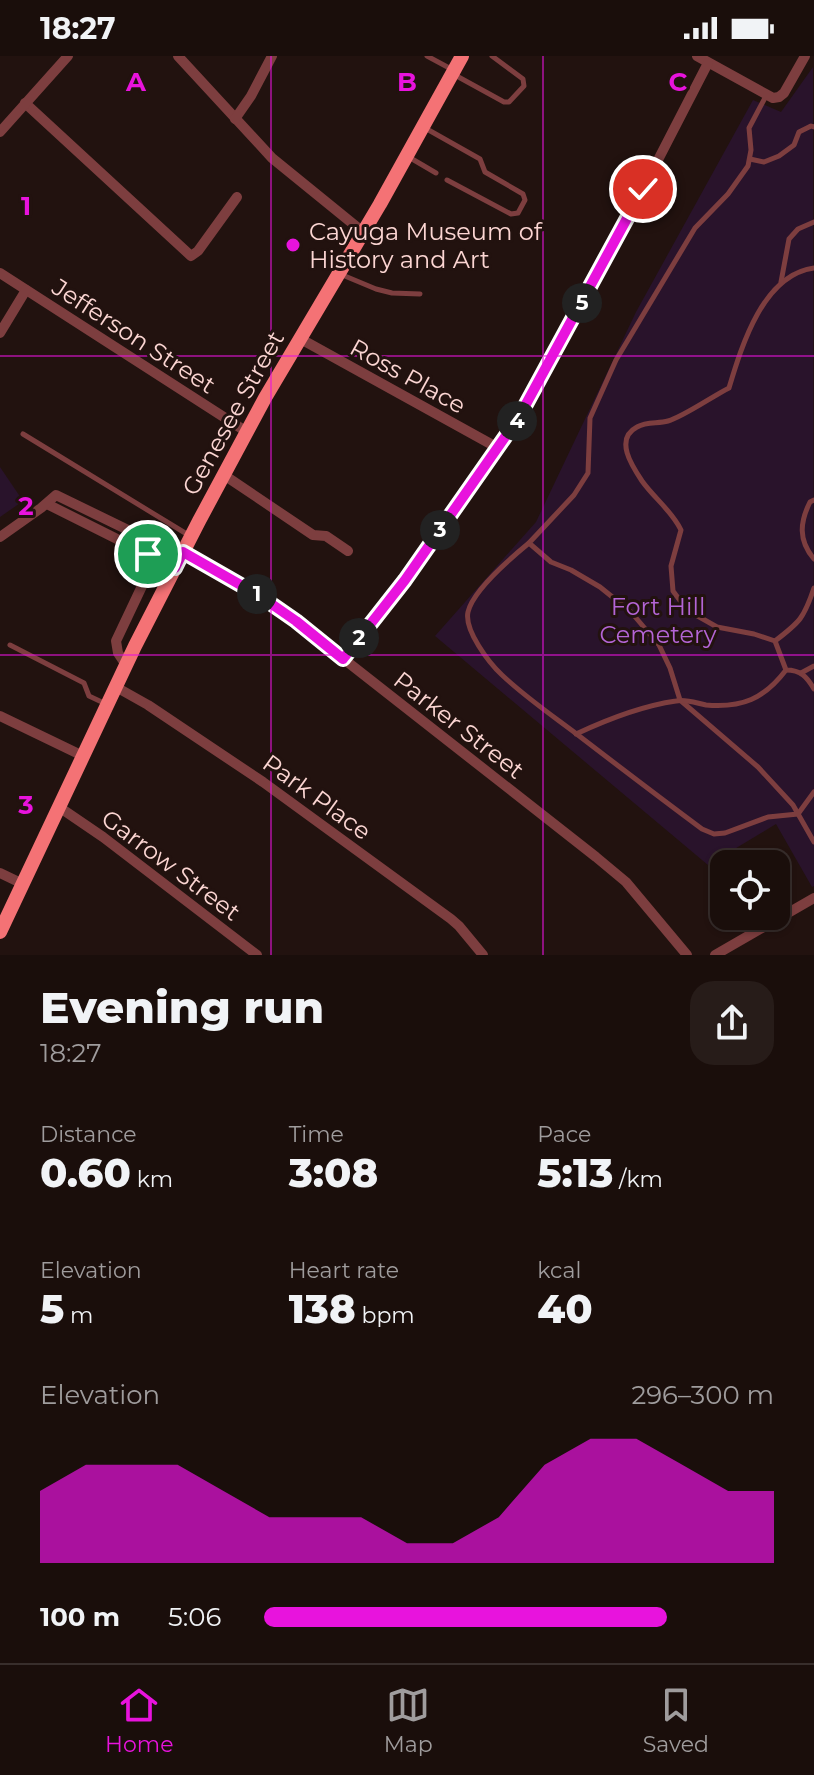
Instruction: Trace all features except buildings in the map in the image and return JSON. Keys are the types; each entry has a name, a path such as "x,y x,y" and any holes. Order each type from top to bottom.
{"main road":[{"name":"Genesee Street","path":"0,932 183,552 299,338 339,274 462,56"}],"street":[{"path":"0,132 68,56"},
{"path":"178,56 272,158 363,232"},
{"path":"235,119 272,56"},
{"path":"697,56 773,98 784,93 805,56"},
{"path":"343,659 405,580 529,401 708,63"},
{"path":"25,103 191,256 207,240 237,197"},
{"name":"Jefferson Street","path":"0,273 247,432"},
{"path":"0,333 26,290"},
{"name":"Ross Place","path":"299,338 498,448"},
{"path":"224,475 313,535 326,536 348,551"},
{"path":"0,537 47,504 175,568"},
{"name":"Parker Street","path":"183,552 260,596 296,621 626,882 687,955"},
{"path":"126,665 118,653 116,641 152,565 148,554"},
{"name":"Park Place","path":"116,687 148,705 302,810 451,919 483,955"},
{"path":"0,716 83,756"},
{"name":"Garrow Street","path":"59,807 257,955"},
{"path":"0,873 23,884"},
{"path":"715,955 814,898"}],"lane":[{"path":"427,56 504,102 509,102 524,86 523,79 492,56"},
{"path":"766,95 749,128 751,150 748,166 728,194 695,228 616,360 590,418 588,473 574,495 476,596 467,613 469,627 480,648 501,674 702,829 714,834 725,833 768,817 798,814 814,792"},
{"path":"423,127 480,159 485,172 523,194 525,200 518,213 511,214 447,180"},
{"path":"750,159 764,162 779,156 794,145 799,132 814,127"},
{"path":"407,156 436,173"},
{"path":"781,282 789,239 798,229 814,222"},
{"path":"775,641 717,627 687,610 673,591 671,566 681,530 643,483 626,452 626,441 629,432 638,426 669,421 729,388 746,335 764,304 781,282 805,269 814,268"},
{"path":"339,274 392,293 420,294"},
{"path":"23,434 191,537"},
{"path":"814,500 802,517 802,534 814,559"},
{"path":"529,543 551,562 600,587 631,612 659,645 680,700 758,767 793,805 814,842"},
{"path":"775,641 805,615 814,588"},
{"path":"775,641 786,670"},
{"path":"10,645 84,683 89,696 107,705"},
{"path":"801,673 814,666"},
{"path":"576,734 646,707 680,700 706,705 751,701 772,688 786,670"},
{"path":"786,670 796,670 807,677 814,689"}],"green space":[{"name":"Fort Hill Cemetery","path":"813,67 812,887 776,824 733,850 710,850 708,865 435,636 536,522 636,312 753,100 781,112"},
{"path":"0,467 23,501 0,517"}],"place":[{"name":"Cayuga Museum of History and Art","path":"293,245"}],"route":[{"path":"148,554 175,568 183,552 260,596 343,659 405,580 519,417 643,189"}]}
